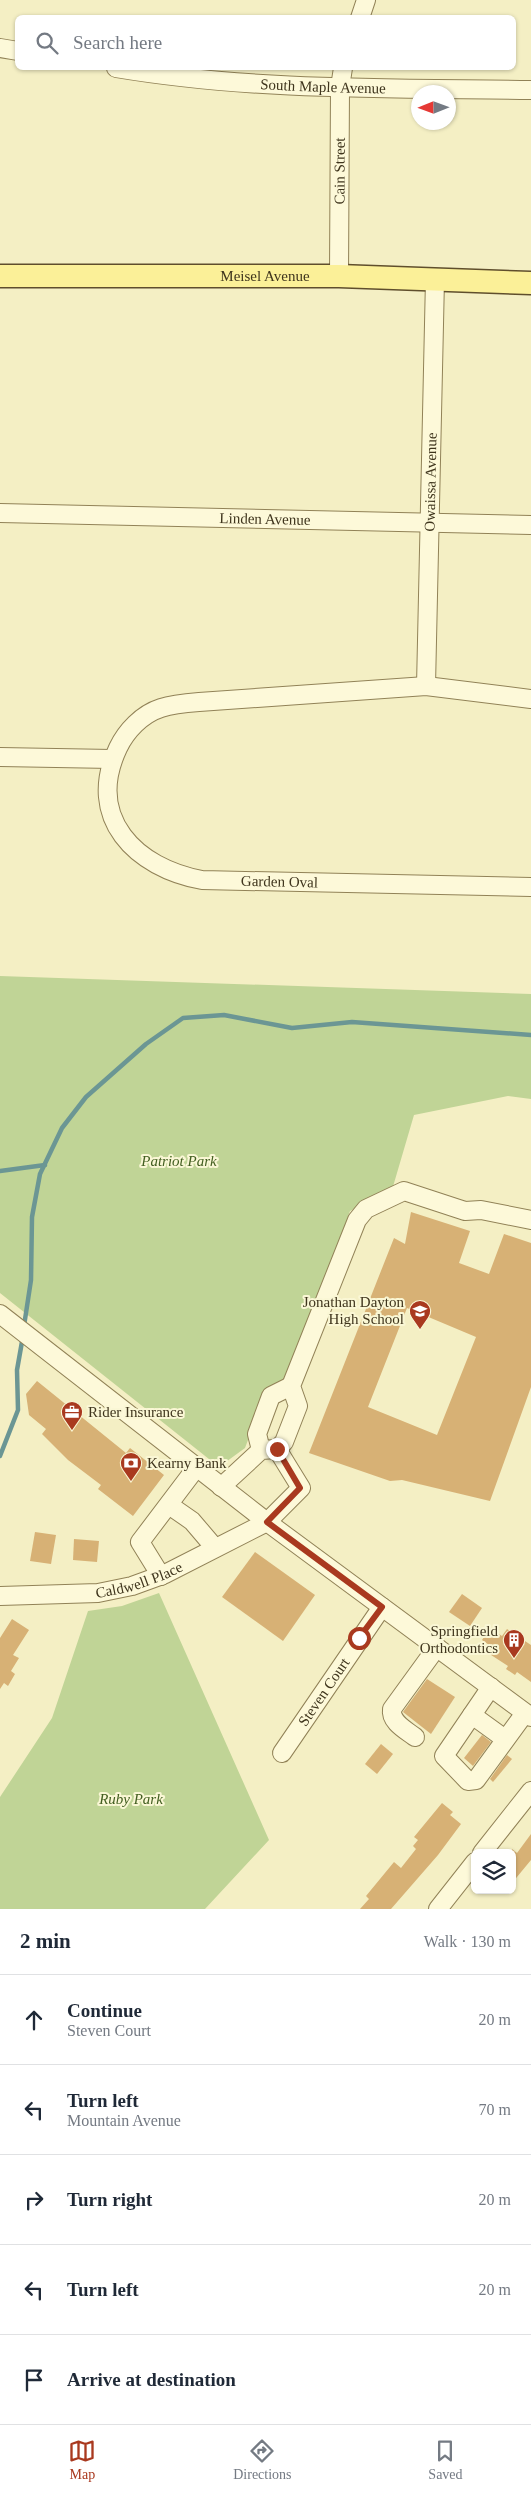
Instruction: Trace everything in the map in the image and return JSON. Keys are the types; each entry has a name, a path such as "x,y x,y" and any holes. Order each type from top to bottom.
{"main road":[{"name":"Meisel Avenue","path":"0,276 339,276 531,283"}],"street":[{"path":"361,15 366,0"},
{"path":"0,48 15,50"},
{"name":"South Maple Avenue","path":"130,70 204,81 340,87 531,90"},
{"name":"Cain Street","path":"339,276 340,87 344,70"},
{"name":"Owaissa Avenue","path":"426,686 435,280"},
{"name":"Linden Avenue","path":"0,513 531,525"},
{"name":"Garden Oval","path":"531,699 426,686 199,702 161,708 132,726 121,741 112,759 107,785 114,821 124,838 140,854 158,867 179,876 202,880 531,886"},
{"path":"0,757 112,759"},
{"path":"269,1450 257,1434 272,1396 291,1386 357,1220 366,1209 404,1191 466,1212 481,1210 531,1220"},
{"path":"0,1314 267,1522 491,1687 528,1715 505,1739 476,1780 473,1782 468,1781 444,1756 491,1687"},
{"path":"221,1486 269,1450 284,1442 298,1406 291,1386"},
{"name":"Caldwell Place","path":"0,1596 98,1593 161,1576 267,1522 300,1488 269,1450"},
{"path":"161,1576 140,1542 196,1468"},
{"path":"169,1504 192,1520 215,1548"},
{"name":"Steven Court","path":"282,1753 382,1607"},
{"path":"415,1737 392,1717 392,1709 437,1648"},
{"path":"472,1715 505,1739"},
{"path":"485,1849 531,1791"},
{"path":"438,1909 471,1867"}],"green space":[{"name":"Patriot Park","path":"0,976 531,994 531,1099 508,1096 414,1115 392,1190 350,1211 295,1366 261,1405 245,1448 219,1467 0,1293"},
{"name":"Ruby Park","path":"159,1593 269,1840 205,1909 0,1909 0,1797 52,1718 88,1611 122,1606"}],"building":[{"path":"411,1212 470,1231 459,1263 489,1274 504,1234 531,1243 531,1387 490,1501 402,1480 390,1481 309,1453 394,1238 405,1244","holes":["407,1308 476,1337 437,1435 368,1407"]},
{"path":"37,1381 126,1453 130,1448 164,1475 133,1516 98,1489 101,1485 68,1460 42,1434 46,1429 29,1415 26,1394"},
{"path":"35,1532 56,1535 51,1564 30,1561"},
{"path":"74,1539 99,1541 97,1562 73,1560"},
{"path":"255,1552 315,1595 283,1641 222,1597"},
{"path":"462,1594 482,1608 470,1626 449,1612"},
{"path":"12,1619 29,1630 13,1655 19,1658 11,1671 15,1674 8,1686 4,1683 0,1689 0,1638"},
{"name":"Springfield Orthodontics","path":"490,1628 502,1636 507,1629 531,1645 531,1682 517,1672 515,1675 506,1669 508,1666 488,1653 492,1647 482,1640"},
{"path":"427,1679 455,1697 431,1734 403,1712"},
{"path":"482,1735 491,1742 473,1766 464,1758"},
{"path":"381,1744 393,1754 377,1774 365,1764"},
{"path":"507,1755 512,1759 493,1782 490,1779"},
{"path":"442,1803 453,1812 450,1815 461,1824 438,1855 391,1909 360,1909 369,1899 366,1896 394,1862 401,1868 416,1849 413,1846 418,1840 414,1837"},
{"path":"531,1834 531,1860 516,1878 516,1852"}],"waterway":[{"path":"24,1326 31,1280 32,1217 40,1174 62,1128 86,1097 146,1044 183,1018 224,1015 292,1028 352,1022 531,1035"},
{"path":"0,1171 45,1165"},
{"path":"0,1456 18,1410 17,1370 23,1336"}],"place":[{"name":"Jonathan Dayton High School","path":"420,1330"},
{"name":"Rider Insurance","path":"72,1431"},
{"name":"Kearny Bank","path":"131,1482"},
{"name":"Springfield Orthodontics","path":"514,1659"}],"route":[{"path":"277,1449 300,1488 267,1522 382,1607 359,1638"}]}
